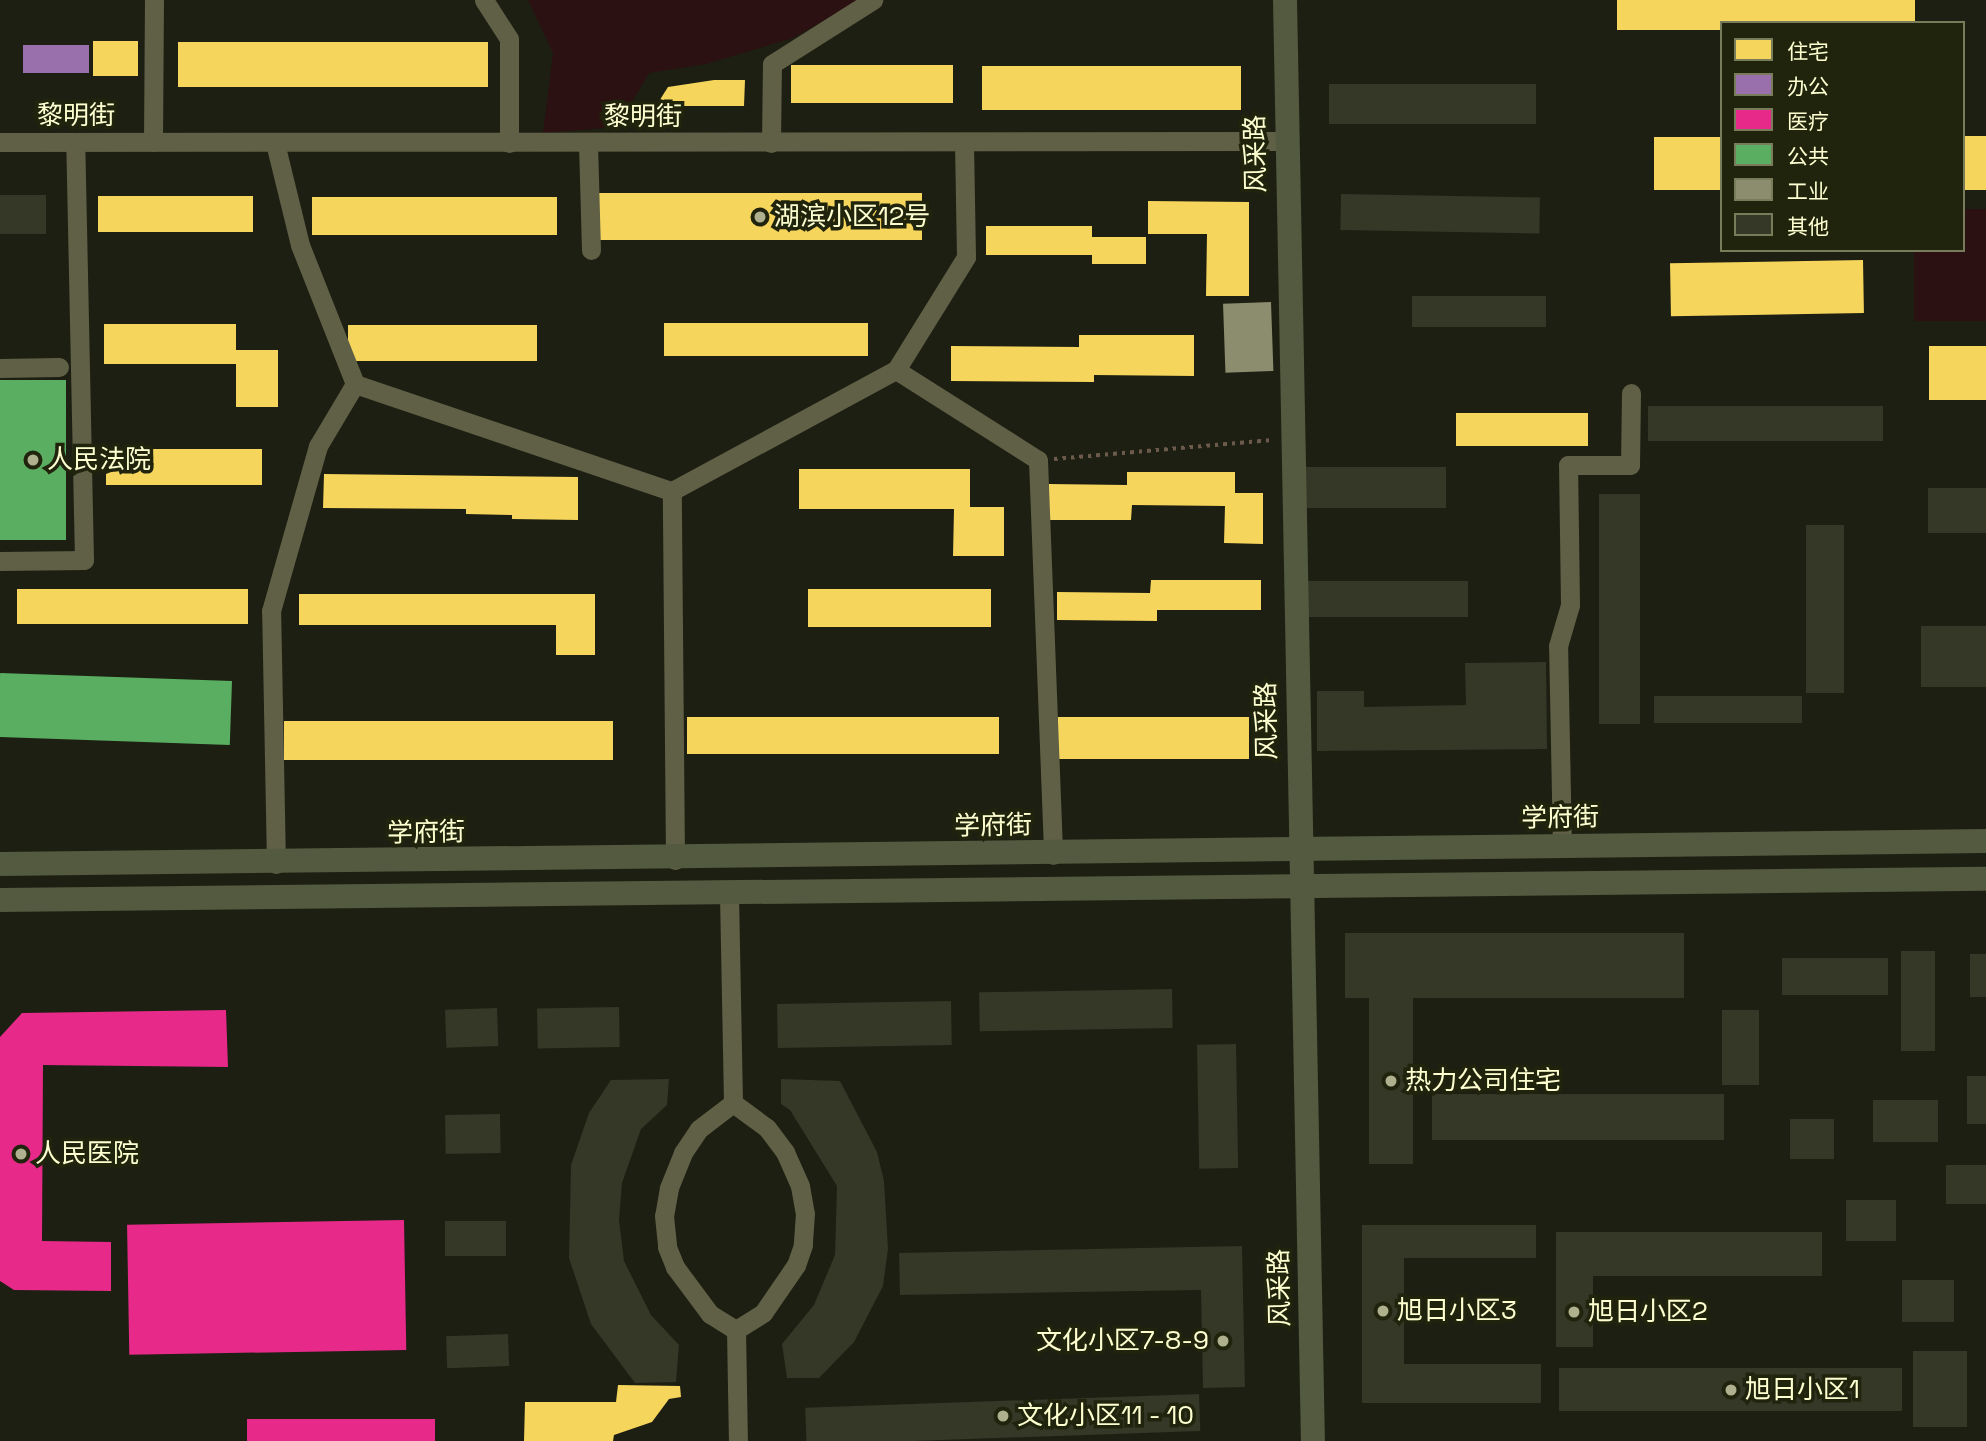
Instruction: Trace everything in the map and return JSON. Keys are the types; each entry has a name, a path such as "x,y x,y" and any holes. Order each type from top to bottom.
{"main road":[{"name":"风采路","path":"1284,0 1313,1441"},
{"name":"学府街","path":"0,864 675,860 1986,841"},
{"path":"551,861 540,870 537,879 551,896"},
{"path":"0,900 1303,889 1986,879"}],"street":[{"path":"153,142 154,0"},
{"path":"484,0 509,38 509,143"},
{"path":"771,143 772,64 873,0"},
{"name":"黎明街","path":"0,142 964,145 1285,141"},
{"path":"0,561 83,560 75,142"},
{"path":"275,142 300,245 355,384 672,491 896,370 966,257 964,145"},
{"path":"588,143 591,250"},
{"path":"0,369 59,368"},
{"path":"896,370 1038,460 1052,855"},
{"path":"276,864 271,611 318,446 355,384"},
{"path":"1562,848 1558,646 1570,605 1568,465 1630,465 1631,393"},
{"path":"672,491 675,860"},
{"path":"729,894 733,1103"},
{"path":"733,1103 767,1128 785,1152 800,1186 805,1213 803,1245 796,1265 762,1313 736,1330"},
{"path":"733,1103 699,1129 682,1153 668,1188 664,1216 667,1247 675,1267 710,1314 736,1330"},
{"path":"736,1330 738,1441"}],"path":[{"path":"1038,460 1243,440 1292,440"}],"shaded area":[{"path":"528,0 860,0 793,38 706,64 649,73 617,127 543,133 553,53"},
{"path":"1965,209 1986,209 1986,321 1914,321 1914,252 1965,252"}],"building: 住宅":[{"path":"1617,0 1915,0 1915,21 1720,21 1720,30 1617,30"},
{"path":"93,41 138,41 138,76 93,76"},
{"path":"178,42 488,42 488,87 178,87"},
{"path":"791,65 953,65 953,103 791,103"},
{"path":"982,66 1241,66 1241,110 982,110"},
{"path":"714,80 745,80 744,106 656,106 668,87"},
{"path":"1965,136 1986,136 1986,190 1965,190"},
{"path":"1654,137 1720,137 1720,190 1654,190"},
{"name":"湖滨小区12号","path":"599,193 922,193 922,240 599,240"},
{"path":"98,196 253,196 253,232 98,232"},
{"path":"312,197 557,197 557,235 312,235"},
{"path":"1148,201 1249,202 1249,296 1206,296 1207,234 1148,234"},
{"path":"986,226 1092,226 1092,237 1146,237 1146,264 1092,264 1092,255 986,255"},
{"path":"1863,260 1864,313 1671,316 1670,263"},
{"path":"664,323 868,323 868,356 664,356"},
{"path":"104,324 236,324 236,350 278,350 278,407 236,407 236,364 104,364"},
{"path":"348,325 537,325 537,361 348,361"},
{"path":"1079,335 1194,335 1194,376 1094,375 1094,382 951,381 951,346 1079,347"},
{"path":"1929,346 1986,346 1986,400 1929,400"},
{"path":"1456,413 1588,413 1588,446 1456,446"},
{"path":"106,449 262,449 262,485 106,485"},
{"path":"799,469 970,469 970,507 1004,507 1004,556 953,556 954,509 799,509"},
{"path":"1127,472 1235,472 1235,493 1263,493 1263,544 1224,543 1225,506 1132,505 1131,520 1048,520 1049,484 1127,485"},
{"path":"324,474 578,477 578,520 512,519 512,515 466,514 466,509 323,508"},
{"path":"1151,580 1261,580 1261,610 1157,610 1157,621 1057,620 1057,592 1150,593"},
{"path":"17,589 248,589 248,624 17,624"},
{"path":"808,589 991,589 991,627 808,627"},
{"path":"299,594 595,594 595,655 556,655 556,625 299,625"},
{"path":"687,717 999,717 999,754 687,754"},
{"path":"1058,717 1249,717 1249,759 1058,759"},
{"path":"284,721 613,721 613,760 284,760"},
{"path":"618,1385 680,1386 681,1397 669,1399 652,1422 614,1435 613,1441 524,1441 525,1402 616,1402"}],"building: 办公":[{"path":"23,45 89,45 89,73 23,73"}],"building: 医疗":[{"name":"人民医院","path":"226,1010 228,1067 43,1065 42,1241 111,1242 111,1291 14,1290 0,1281 0,1037 22,1013"},
{"path":"404,1220 406,1350 129,1355 127,1225"},
{"path":"247,1419 435,1419 435,1441 247,1441"}],"building: 公共":[{"name":"人民法院","path":"0,380 66,380 66,540 0,540"},
{"path":"0,673 232,681 230,745 0,737"}],"building: 工业":[{"path":"1271,302 1273,371 1225,373 1223,304"}],"building: 其他":[{"path":"1329,84 1536,84 1536,124 1329,124"},
{"path":"1341,194 1540,197 1539,233 1340,230"},
{"path":"0,195 46,195 46,234 0,234"},
{"path":"1412,296 1546,296 1546,327 1412,327"},
{"path":"1648,406 1883,406 1883,441 1648,441"},
{"path":"1305,467 1446,467 1446,508 1305,508"},
{"path":"1928,488 1986,488 1986,533 1928,533"},
{"path":"1599,494 1640,494 1640,724 1599,724"},
{"path":"1806,525 1844,525 1844,693 1806,693"},
{"path":"1304,581 1468,581 1468,617 1304,617"},
{"path":"1921,626 1986,626 1986,687 1921,687"},
{"path":"1546,662 1547,749 1317,751 1317,691 1364,691 1364,707 1466,705 1465,663"},
{"path":"1654,696 1802,696 1802,723 1654,723"},
{"name":"热力公司住宅","path":"1345,933 1684,933 1684,998 1413,998 1413,1164 1369,1164 1369,998 1345,998"},
{"path":"1901,951 1935,951 1935,1051 1901,1051"},
{"path":"1970,954 1986,954 1986,997 1970,997"},
{"path":"1782,958 1888,958 1888,995 1782,995"},
{"path":"1172,989 1173,1028 980,1031 979,992"},
{"path":"951,1001 952,1045 778,1048 777,1004"},
{"path":"619,1007 620,1047 538,1048 537,1008"},
{"path":"497,1008 498,1046 446,1048 445,1010"},
{"path":"1722,1010 1759,1010 1759,1085 1722,1085"},
{"path":"1236,1044 1238,1168 1199,1169 1197,1045"},
{"path":"1967,1076 1986,1076 1986,1124 1967,1124"},
{"path":"669,1079 667,1105 641,1129 622,1183 619,1220 624,1261 651,1315 679,1345 676,1382 635,1383 591,1324 569,1258 571,1165 589,1113 611,1080"},
{"path":"781,1079 840,1081 877,1152 884,1181 888,1249 883,1286 854,1342 819,1378 787,1378 782,1344 814,1305 835,1255 837,1186 790,1110 781,1104"},
{"path":"1432,1094 1724,1094 1724,1140 1432,1140"},
{"path":"1873,1100 1938,1100 1938,1142 1873,1142"},
{"path":"500,1114 501,1153 446,1154 445,1115"},
{"path":"1790,1119 1834,1119 1834,1159 1790,1159"},
{"path":"1946,1165 1986,1165 1986,1204 1946,1204"},
{"path":"1846,1200 1896,1200 1896,1241 1846,1241"},
{"path":"445,1221 506,1221 506,1256 445,1256"},
{"name":"旭日小区3","path":"1362,1225 1536,1225 1536,1258 1404,1258 1404,1364 1541,1364 1541,1403 1362,1403"},
{"name":"旭日小区2","path":"1556,1232 1822,1232 1822,1276 1593,1276 1593,1347 1556,1347"},
{"name":"文化小区7-8-9","path":"1242,1246 1245,1387 1203,1388 1201,1290 900,1295 899,1253"},
{"path":"1902,1280 1954,1280 1954,1322 1902,1322"},
{"path":"508,1334 509,1366 447,1368 446,1336"},
{"path":"1913,1351 1967,1351 1967,1427 1913,1427"},
{"name":"旭日小区1","path":"1559,1368 1902,1368 1902,1411 1559,1411"},
{"name":"文化小区11 - 10","path":"1199,1394 1200,1431 913,1441 806,1441 805,1408"}],"place":[{"name":"湖滨小区12号","path":"760,217"},
{"name":"人民法院","path":"33,460"},
{"name":"热力公司住宅","path":"1391,1081"},
{"name":"人民医院","path":"21,1154"},
{"name":"旭日小区3","path":"1383,1311"},
{"name":"旭日小区2","path":"1574,1312"},
{"name":"文化小区7-8-9","path":"1223,1341"},
{"name":"旭日小区1","path":"1731,1390"},
{"name":"文化小区11 - 10","path":"1003,1416"}]}
